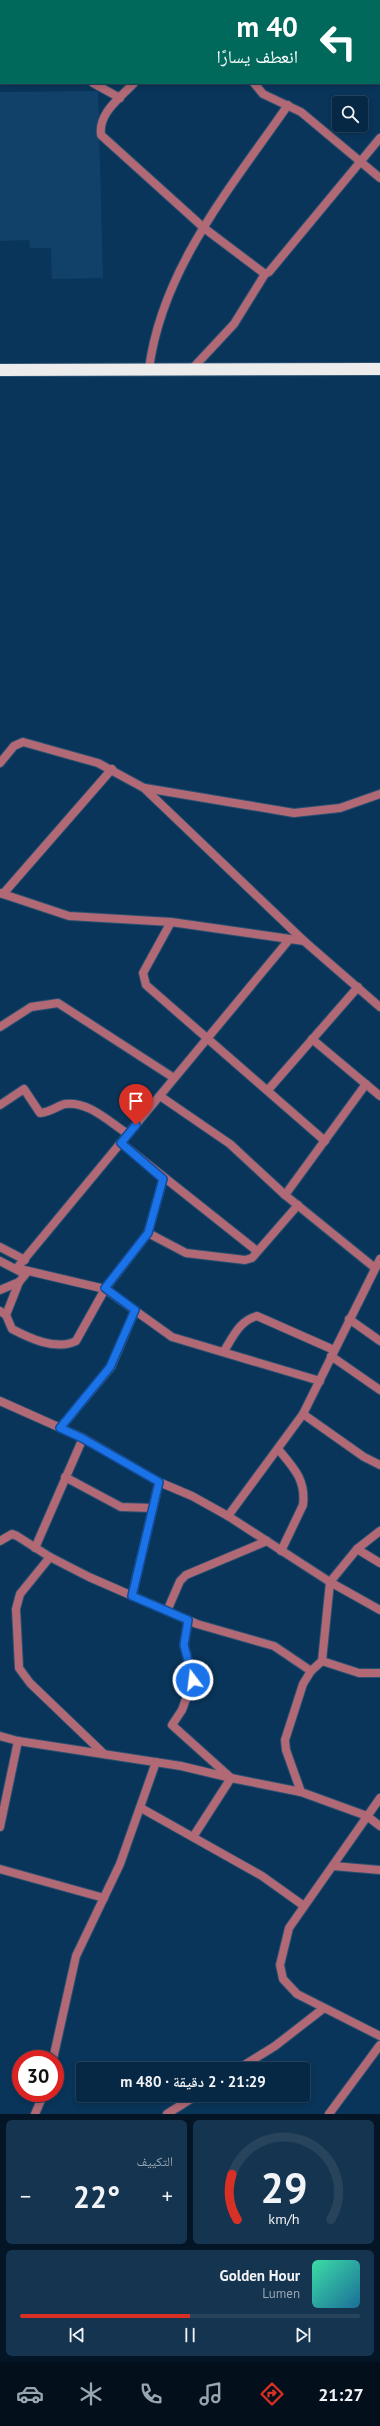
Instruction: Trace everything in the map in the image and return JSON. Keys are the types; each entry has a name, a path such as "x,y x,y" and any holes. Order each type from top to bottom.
{"highway":[{"path":"0,370 380,369"}],"street":[{"path":"96,84 120,98"},
{"path":"133,84 101,121 101,135 204,228 265,274"},
{"path":"255,84 262,94 301,112 380,178"},
{"path":"149,369 155,331 170,290 183,261 288,105"},
{"path":"192,369 234,324 265,274 270,272 380,138"},
{"path":"0,763 14,746 24,742 86,759 112,769 144,788 304,941 380,1007"},
{"path":"112,769 1,893 69,916 171,922 288,940 304,941"},
{"path":"144,788 294,813 340,808 380,794"},
{"path":"171,922 143,973 142,978 146,985 325,1141"},
{"path":"17,1268 288,940"},
{"path":"268,1090 358,987"},
{"path":"0,1027 31,1007 58,1003 174,1078"},
{"path":"312,1039 380,1096"},
{"path":"285,1195 366,1084"},
{"path":"0,1105 24,1089 40,1113 51,1112 64,1104 76,1104 88,1107 128,1134"},
{"path":"160,1096 230,1144 285,1195 375,1268"},
{"path":"121,1143 163,1179 257,1251"},
{"path":"25,1275 19,1282 3,1313 12,1329 36,1340 54,1344 70,1344 79,1336 105,1288 148,1233 163,1179"},
{"path":"148,1233 186,1253 245,1260 252,1258 298,1205"},
{"path":"0,1247 25,1260"},
{"path":"228,1516 303,1414 380,1259"},
{"path":"0,1261 25,1275"},
{"path":"17,1268 105,1288 172,1337 224,1351 320,1381"},
{"path":"17,1268 25,1275"},
{"path":"0,1290 19,1282"},
{"path":"60,1428 110,1367 135,1310"},
{"path":"224,1351 242,1324 249,1317 257,1316 333,1353 380,1390"},
{"path":"349,1319 380,1341"},
{"path":"0,1400 82,1438 159,1482 192,1496 228,1516 330,1582 380,1610"},
{"path":"303,1414 364,1457 380,1465"},
{"path":"35,1548 82,1438"},
{"path":"278,1449 300,1475 304,1497 303,1505 281,1551"},
{"path":"65,1477 121,1507 153,1508"},
{"path":"132,1596 159,1482"},
{"path":"301,1792 286,1750 285,1740 304,1684 310,1671 322,1661 330,1582 357,1549 380,1531"},
{"path":"0,1541 12,1534 50,1557 132,1596 188,1620 274,1646 310,1671"},
{"path":"166,1610 180,1580 186,1575 267,1541"},
{"path":"357,1549 380,1563"},
{"path":"50,1557 20,1594 16,1609 19,1668 30,1683 103,1753"},
{"path":"188,1620 184,1645 193,1680 182,1710 172,1725 231,1778"},
{"path":"322,1661 359,1673 380,1673"},
{"path":"0,1736 18,1741 156,1762 301,1792 367,1816 380,1826"},
{"path":"0,1827 18,1741"},
{"path":"55,2050 76,1956 104,1898 141,1808 156,1762"},
{"path":"193,1837 231,1778"},
{"path":"380,1798 289,1928 280,1965 283,1979 297,1994 380,2036"},
{"path":"141,1808 262,1876 304,1906"},
{"path":"333,1866 380,1870"},
{"path":"0,1870 104,1898"},
{"path":"249,2062 275,2046 324,2008"},
{"path":"329,2114 380,2046"},
{"path":"35,2114 40,2102"},
{"path":"168,2114 186,2102"}],"shaded area":[{"path":"98,91 103,278 52,279 51,248 30,248 29,240 0,241 0,92"}],"route":[{"path":"136,1125 121,1143 163,1179 148,1233 105,1288 135,1310 110,1367 86,1399 60,1428 82,1438 159,1482 132,1596 188,1620 184,1645 193,1680"}]}
